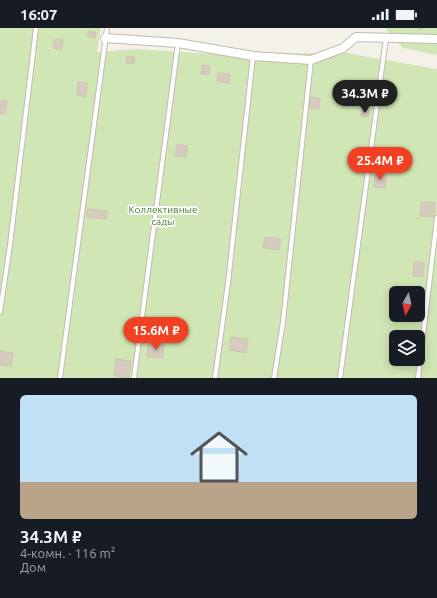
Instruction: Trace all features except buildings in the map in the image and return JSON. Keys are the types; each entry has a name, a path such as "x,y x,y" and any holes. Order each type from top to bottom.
{"street":[{"path":"356,28 356,37"},
{"path":"105,38 178,43 253,56 312,60 343,48 356,37 437,39"}],"lane":[{"path":"0,312 10,245 36,28"},
{"path":"60,378 107,28"},
{"path":"340,378 386,38"},
{"path":"134,378 178,43"},
{"path":"215,378 228,283 253,56"},
{"path":"274,378 283,322 312,60"},
{"path":"418,378 437,218"}],"green space":[{"name":"Коллективные сады","path":"0,28 101,28 97,52 137,49 213,54 346,53 437,69 437,378 0,378"},
{"path":"385,28 437,28 437,55 403,48"}]}
